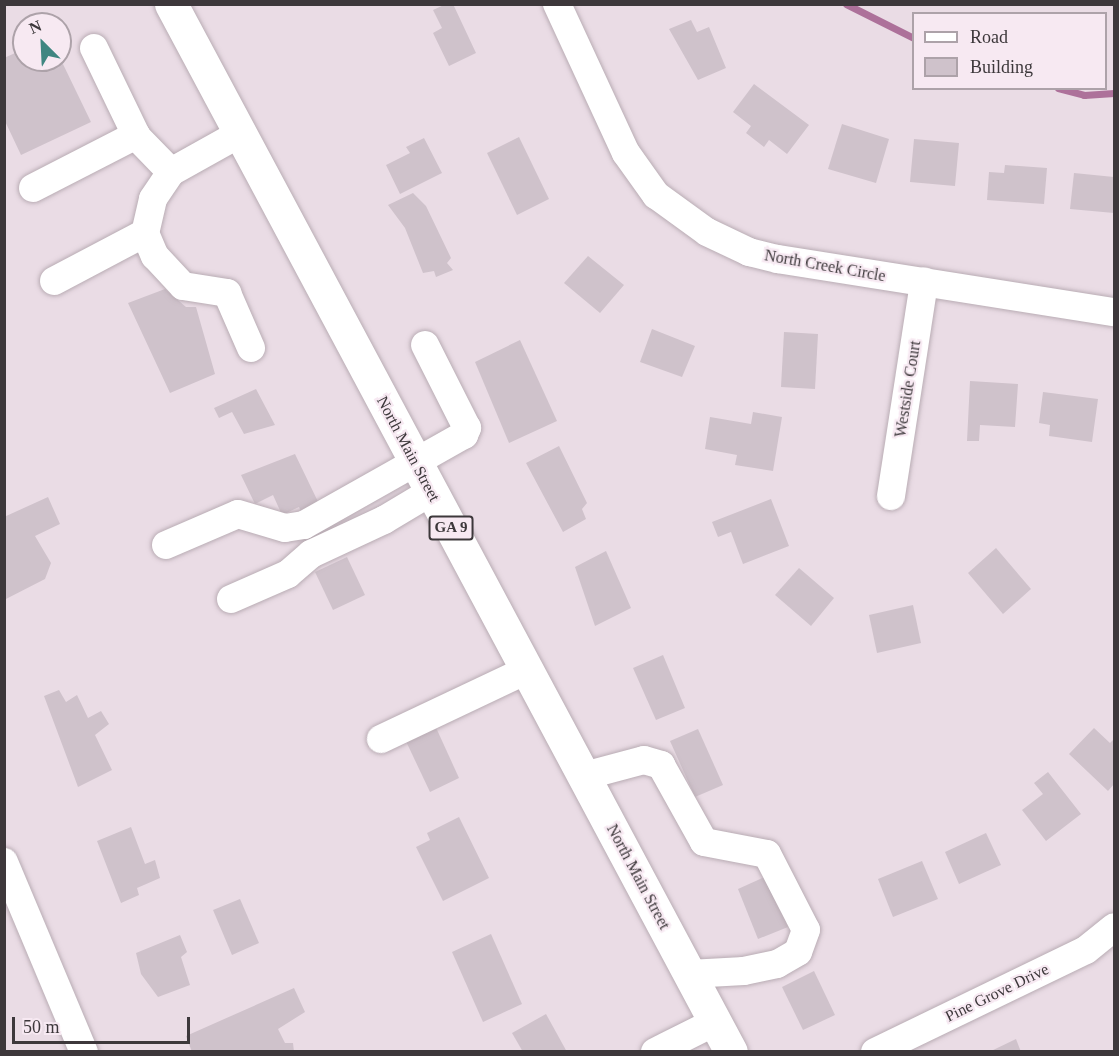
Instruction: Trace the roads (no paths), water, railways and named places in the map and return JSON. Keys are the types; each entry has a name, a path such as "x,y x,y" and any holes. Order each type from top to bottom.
{"main road":[{"name":"North Main Street","path":"171,4 731,1052"}],"street":[{"name":"North Creek Circle","path":"557,4 626,153 657,195 707,232 749,252 1114,312"},
{"path":"93,48 136,135 171,172"},
{"path":"239,134 171,172 153,199 145,234 155,256 183,286 227,292 251,348"},
{"path":"33,188 136,135"},
{"path":"54,281 145,234"},
{"name":"Westside Court","path":"891,496 924,282"},
{"path":"166,545 238,514 285,528 304,525 467,432 425,345"},
{"path":"231,599 288,574 311,554 384,520 431,492"},
{"path":"381,739 526,670"},
{"path":"584,776 644,760 660,765 704,842 767,854 806,930 798,952 777,964 744,971 690,974"},
{"path":"4,862 84,1052"},
{"name":"Pine Grove Drive","path":"875,1052 1086,950 1114,927"},
{"path":"655,1052 716,1022"}],"waterway":[{"path":"846,4 912,37"},
{"path":"1065,90 1084,95 1114,93"}]}
